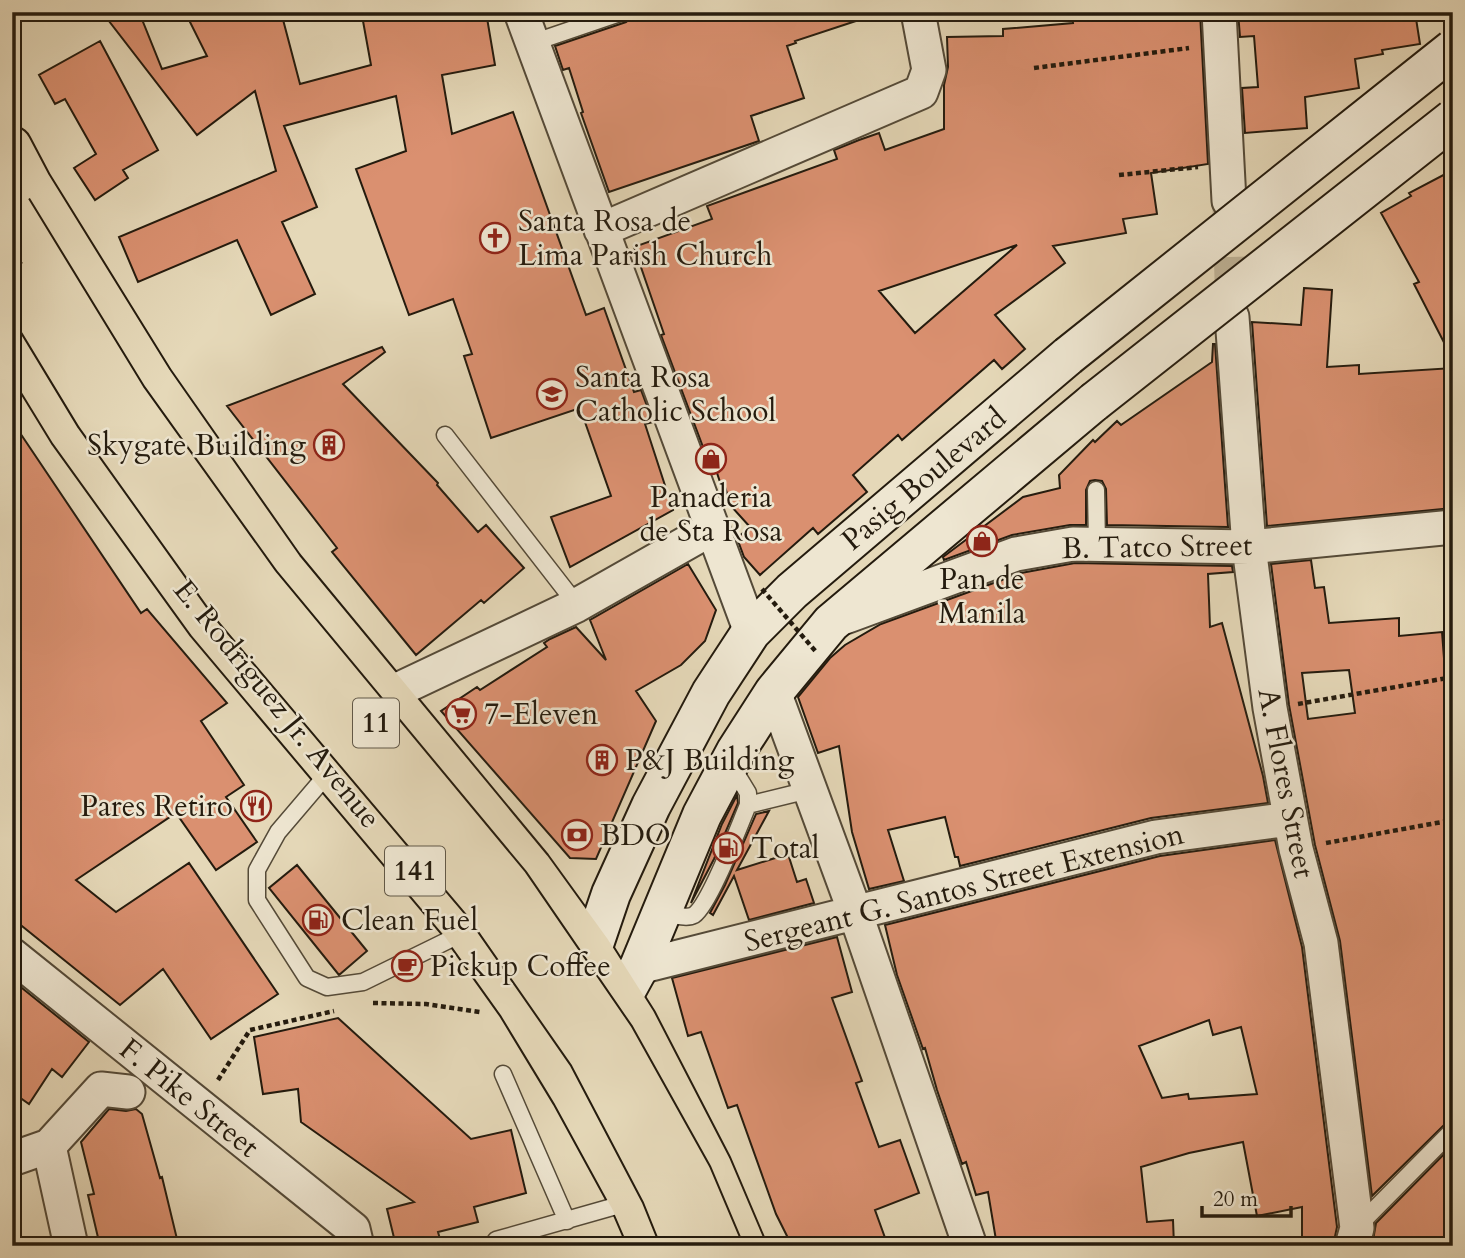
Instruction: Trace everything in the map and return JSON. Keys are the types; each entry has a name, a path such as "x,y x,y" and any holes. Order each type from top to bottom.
{"main road":[{"name":"Pasig Boulevard","path":"525,1018 592,950 611,894 651,806 710,693 751,632 792,591 1068,356 1453,49"},
{"name":"Pasig Boulevard","path":"631,983 702,815 730,763 774,692 824,638 1094,402 1453,119"},
{"path":"12,146 32,184 153,381 284,567 532,867 592,950 631,983 637,1021 712,1166 746,1246"},
{"name":"11","path":"12,209 127,397 261,584 510,884 608,1026 692,1175 722,1246"},
{"name":"11","path":"12,279 95,416 230,605 483,904 580,1044 661,1194 682,1246"},
{"name":"E. Rodriguez Jr. Avenue","path":"12,340 69,433 206,623 465,932 548,1056 630,1202 649,1246"},
{"path":"299,734 381,684"},
{"path":"548,1056 631,983"}],"street":[{"path":"521,12 751,632"},
{"path":"601,230 922,92 929,70 918,12"},
{"path":"1220,28 1229,201"},
{"name":"A. Flores Street","path":"1232,317 1249,547 1270,708 1293,834 1321,943 1355,1237"},
{"name":"B. Tatco Street","path":"824,638 922,587 1016,554 1073,544 1249,547 1453,527"},
{"path":"381,684 577,605 711,529"},
{"path":"774,692 855,912 970,1246"},
{"name":"Sergeant G. Santos Street Extension","path":"631,983 855,912 1156,837 1293,834"},
{"name":"F. Pike Street","path":"12,955 353,1229 357,1246"},
{"path":"12,1159 49,1146 101,1089 128,1092"},
{"path":"49,1146 71,1246"}],"lane":[{"path":"532,43 623,12"},
{"path":"445,435 577,605"},
{"path":"1096,490 1097,544"},
{"path":"661,911 685,917 694,914 711,890 748,805 748,793 730,763"},
{"path":"330,771 278,832 257,870 257,900 307,978 327,986 363,982 465,932"},
{"path":"748,805 809,790"},
{"path":"503,1074 567,1221"},
{"path":"1355,1237 1453,1129"},
{"path":"496,1240 630,1202"}],"path":[{"path":"1034,68 1220,28"},
{"path":"1119,175 1228,164"},
{"path":"762,589 824,638"},
{"path":"1270,708 1453,677"},
{"path":"1293,834 1453,820"},
{"path":"370,1002 426,1004 525,1018"},
{"path":"200,1107 250,1030 343,1009"}],"building":[{"path":"102,12 139,12 162,69 207,56 185,12 281,12 300,84 371,65 363,21 410,12 486,12 495,65 442,75 452,134 513,112 586,315 604,308 634,392 641,390 653,422 645,424 673,510 570,567 551,517 611,496 580,408 491,438 464,356 472,354 453,299 409,315 356,169 406,151 396,96 284,126 317,207 282,222 315,294 271,315 237,240 138,282 119,237 276,171 255,91 197,135"},
{"path":"633,12 867,12 868,17 787,46 804,98 751,116 759,141 609,192 581,113 583,112 569,68 563,70 555,46 626,22"},
{"path":"1200,12 1208,164 1151,173 1157,214 1123,219 1126,233 1053,246 1065,263 995,315 1025,349 1002,369 994,360 902,440 898,435 853,475 867,492 818,534 813,528 760,575 744,557 737,538 750,527 731,506 716,470 712,471 661,335 664,334 634,247 712,219 707,206 837,159 834,150 859,140 879,133 885,150 944,129 947,37 1003,36 1003,29 1073,23 1072,14","holes":["1017,245 915,333 879,291"]},
{"path":"1238,12 1415,12 1420,44 1382,50 1383,54 1355,59 1359,88 1305,97 1307,128 1245,133 1242,88 1258,87 1254,36 1240,37"},
{"path":"100,41 158,150 123,170 128,178 95,200 74,168 96,154 65,99 55,104 39,75"},
{"path":"1453,170 1453,360 1414,284 1419,282 1381,213 1411,196 1409,193"},
{"path":"1304,288 1332,290 1327,367 1359,365 1359,374 1453,368 1453,508 1267,526 1252,322 1301,325"},
{"path":"1213,344 1228,527 1107,525 1106,489 1102,481 1095,480 1090,481 1086,490 1086,525 1070,525 1012,535 944,560 943,557 1023,497 1060,488 1059,475 1093,440 1095,442 1117,421 1121,425 1212,362"},
{"path":"382,347 385,352 343,384 438,483 478,532 486,525 524,568 484,603 481,600 416,655 332,552 337,548 227,406"},
{"path":"12,421 141,613 147,609 227,703 201,721 244,785 226,797 257,842 216,870 176,813 76,880 116,912 189,863 278,994 211,1039 163,969 120,1005 12,918"},
{"path":"1311,560 1315,588 1324,587 1329,623 1399,618 1399,636 1442,632 1446,684 1453,683 1453,1120 1446,1123 1372,1196 1340,941 1315,845 1289,705 1271,564","holes":["1349,670 1355,713 1308,719 1302,673"]},
{"path":"1075,563 1232,566 1233,572 1208,574 1210,627 1222,623 1268,803 1151,818 960,866 958,857 955,857 945,817 888,830 904,881 869,889 852,832 839,746 818,753 798,697 830,658 845,645 881,624 1021,573"},
{"path":"688,564 716,610 705,641 681,665 636,691 656,721 596,859 570,858 441,711 477,687 480,690 547,647 544,643 550,639 576,627 606,660 590,620"},
{"path":"737,795 738,803 691,903 722,824"},
{"path":"769,811 737,870 788,854 797,882 806,879 814,903 749,920 734,876 713,915 710,913 756,814"},
{"path":"1275,840 1302,947 1337,1227 1333,1246 1302,1246 1302,1207 1257,1216 1243,1142 1189,1153 1141,1167 1147,1222 1173,1220 1174,1246 997,1246 988,1192 976,1195 966,1162 962,1164 925,1048 923,1049 897,975 885,925 1160,856","holes":["1209,1020 1213,1035 1241,1027 1257,1094 1189,1099 1188,1094 1162,1098 1139,1046"]},
{"name":"Clean Fuel","path":"297,865 367,951 339,975 269,888"},
{"path":"837,937 852,992 832,998 862,1081 856,1083 879,1147 900,1140 919,1193 875,1210 888,1246 792,1246 776,1214 737,1105 728,1108 701,1032 688,1036 672,978"},
{"path":"12,980 89,1042 62,1077 52,1069 29,1104 12,1092"},
{"path":"338,1018 471,1139 511,1130 526,1193 474,1207 478,1222 438,1232 442,1246 396,1246 387,1209 414,1202 301,1122 298,1089 263,1094 254,1037"},
{"path":"109,1109 136,1109 142,1114 160,1178 162,1177 177,1239 151,1246 100,1246 88,1195 94,1194 81,1142"},
{"path":"1453,1145 1453,1246 1372,1246 1376,1223"}],"tunnel":[{"path":"1229,207 1232,314"}],"place":[{"name":"Santa Rosa de Lima Parish Church","path":"495,238"},
{"name":"Santa Rosa Catholic School","path":"552,394"},
{"name":"Skygate Building","path":"329,445"},
{"name":"Panaderia de Sta Rosa","path":"711,459"},
{"name":"Pan de Manila","path":"982,541"},
{"name":"7-Eleven","path":"461,714"},
{"name":"P&J Building","path":"602,760"},
{"name":"Pares Retiro","path":"256,806"},
{"name":"BDO","path":"577,835"},
{"name":"Total","path":"728,848"},
{"name":"Clean Fuel","path":"318,920"},
{"name":"Pickup Coffee","path":"407,966"}]}
